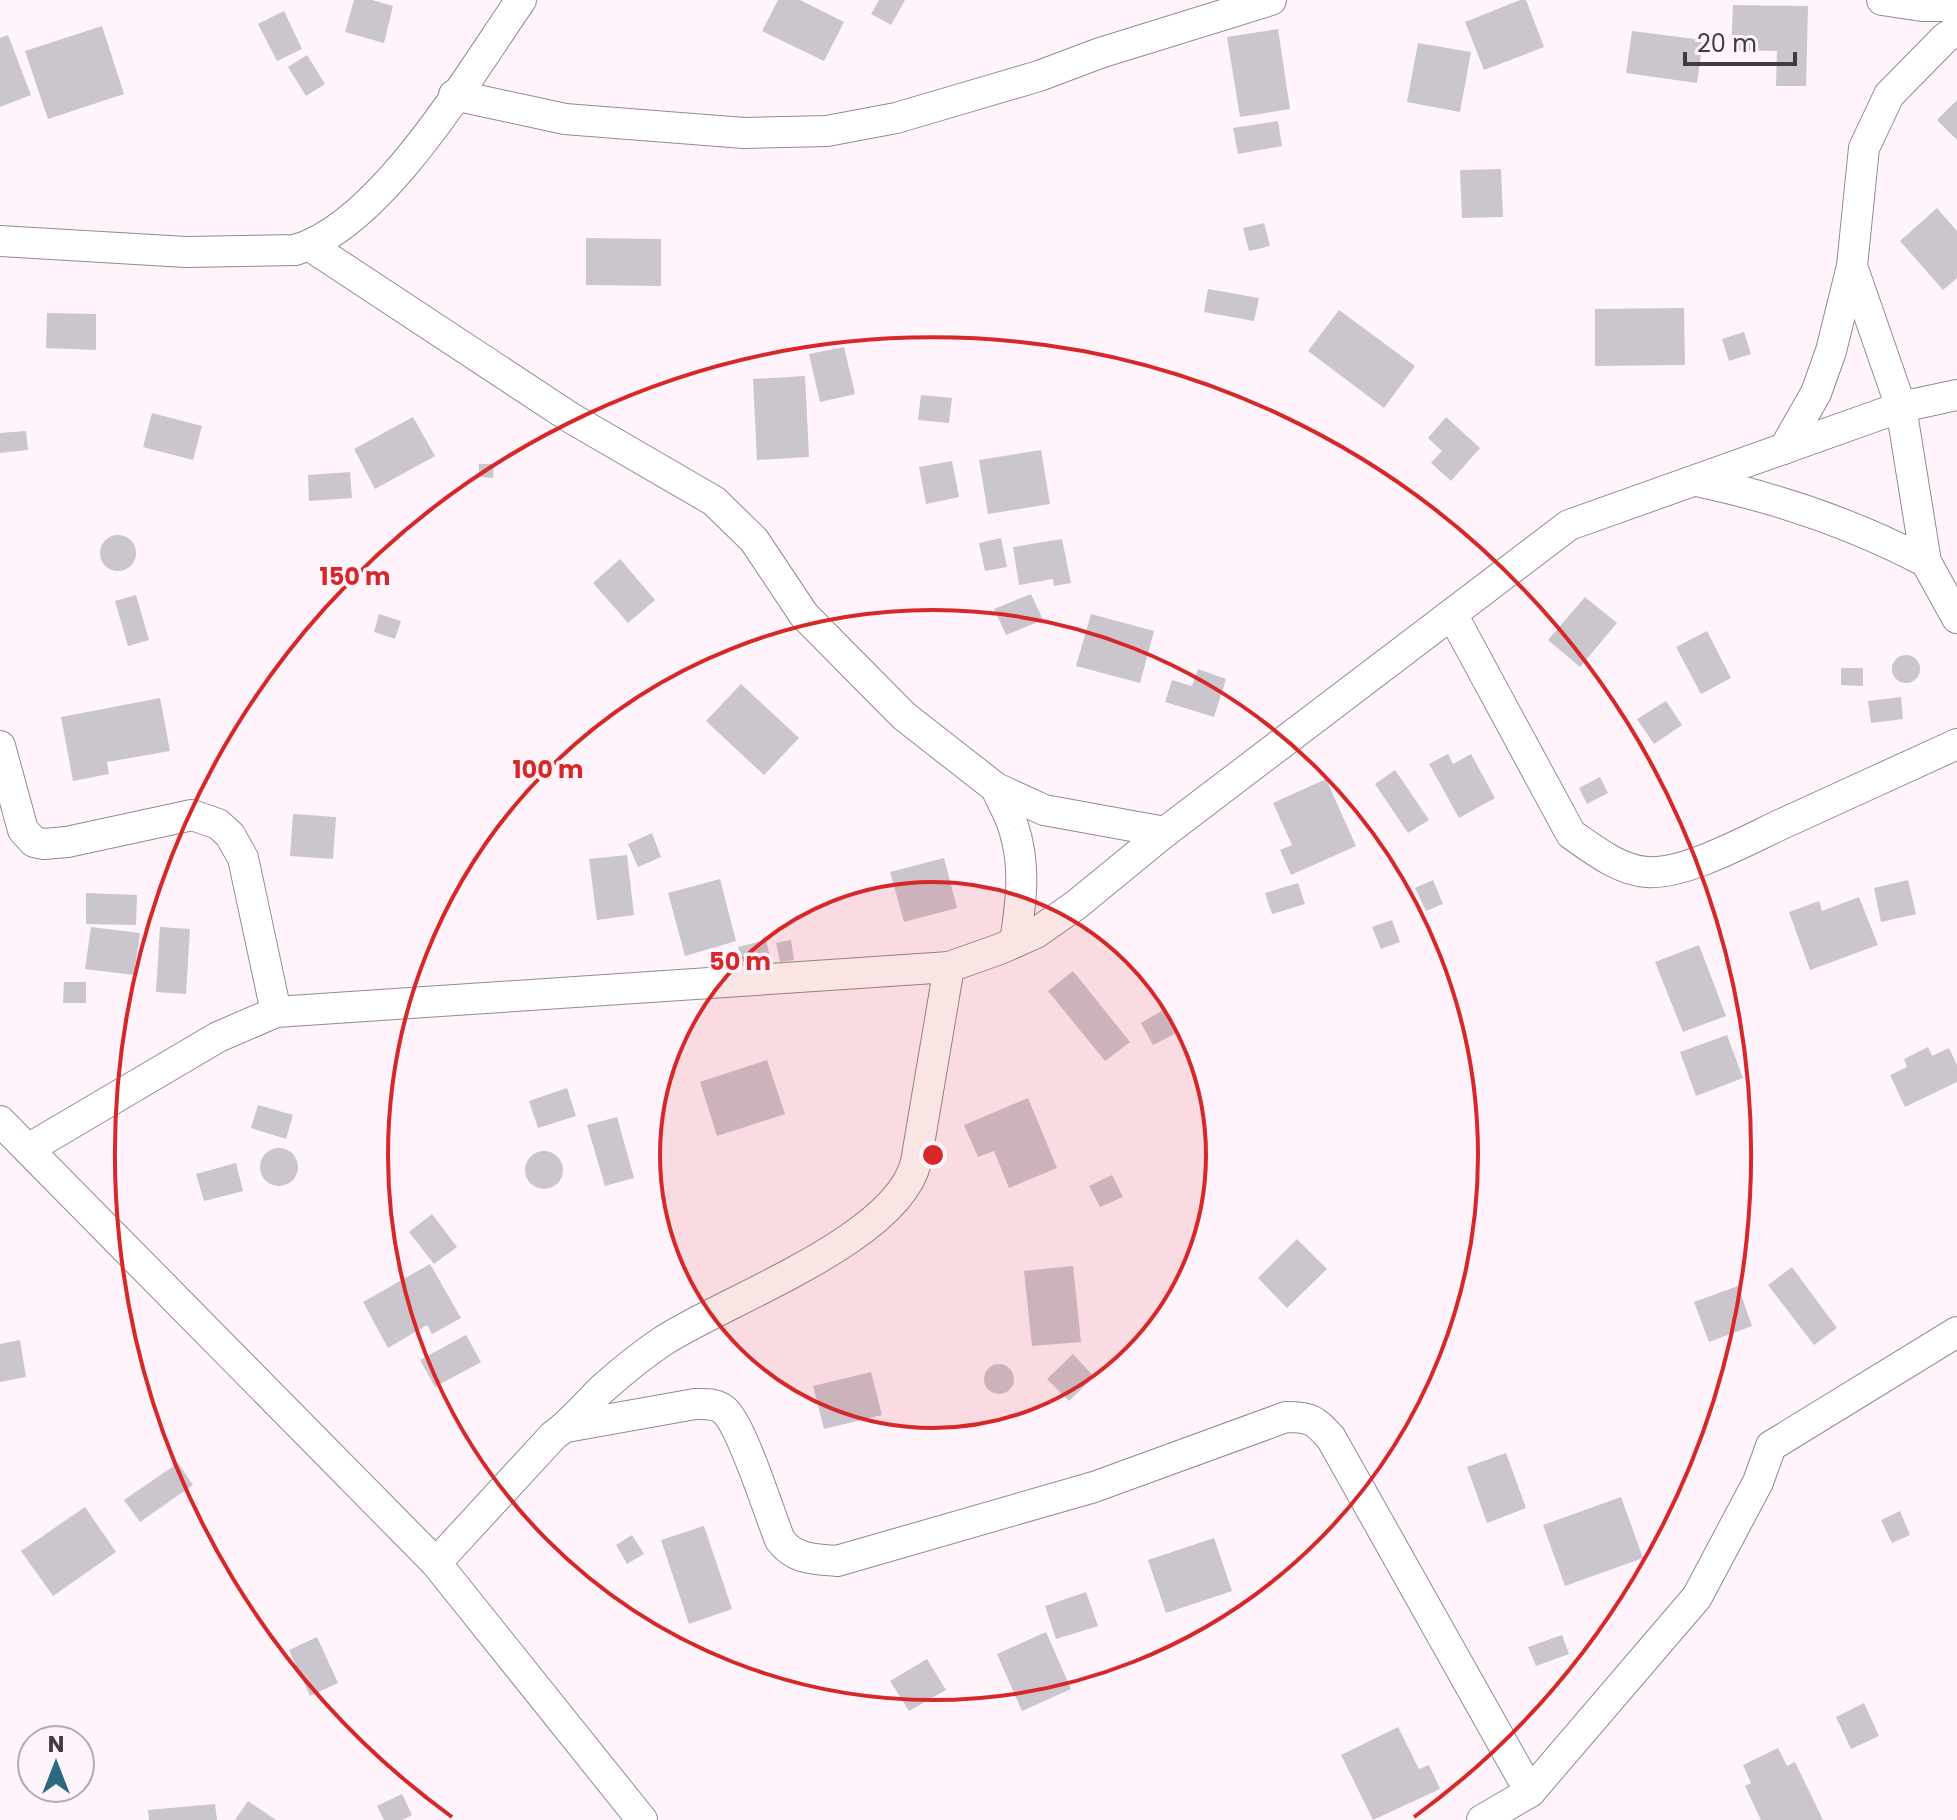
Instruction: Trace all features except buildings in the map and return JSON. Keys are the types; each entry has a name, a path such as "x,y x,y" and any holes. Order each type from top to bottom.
{"street":[{"path":"0,241 186,252 287,251 310,246 349,219 386,186 413,154 521,0"},
{"path":"454,95 565,119 744,133 827,131 896,118 1011,85 1115,48 1271,0"},
{"path":"1882,0 1922,6 1957,6"},
{"path":"1784,449 1816,393 1831,351 1852,266 1864,148 1889,95 1945,38 1957,30"},
{"path":"310,246 571,418 714,501 754,540 804,615 904,716 996,788 1044,810 1165,832"},
{"path":"1852,266 1901,407 1926,562 1957,618"},
{"path":"28,1149 218,1037 276,1012 949,967 1015,942 1036,933 1076,905 1165,832 1569,525 1901,407 1957,395"},
{"path":"1697,481 1756,493 1875,535 1926,562"},
{"path":"1452,614 1571,834 1602,855 1631,869 1672,871 1729,849 1957,744"},
{"path":"0,746 23,830 34,842 67,842 192,815 218,824 230,835 243,858 276,1012"},
{"path":"996,788 1013,826 1022,860 1023,884 1015,942"},
{"path":"436,1563 519,1471 602,1389 663,1342 835,1250 897,1200 914,1173 949,967"},
{"path":"0,1121 436,1563 642,1820"},
{"path":"1482,1820 1530,1792 1697,1597 1758,1482 1771,1446 1957,1332"},
{"path":"566,1427 695,1404 712,1404 723,1409 738,1432 780,1540 787,1550 798,1557 837,1561 1094,1487 1286,1417 1305,1417 1317,1422 1331,1438 1530,1792"}]}
